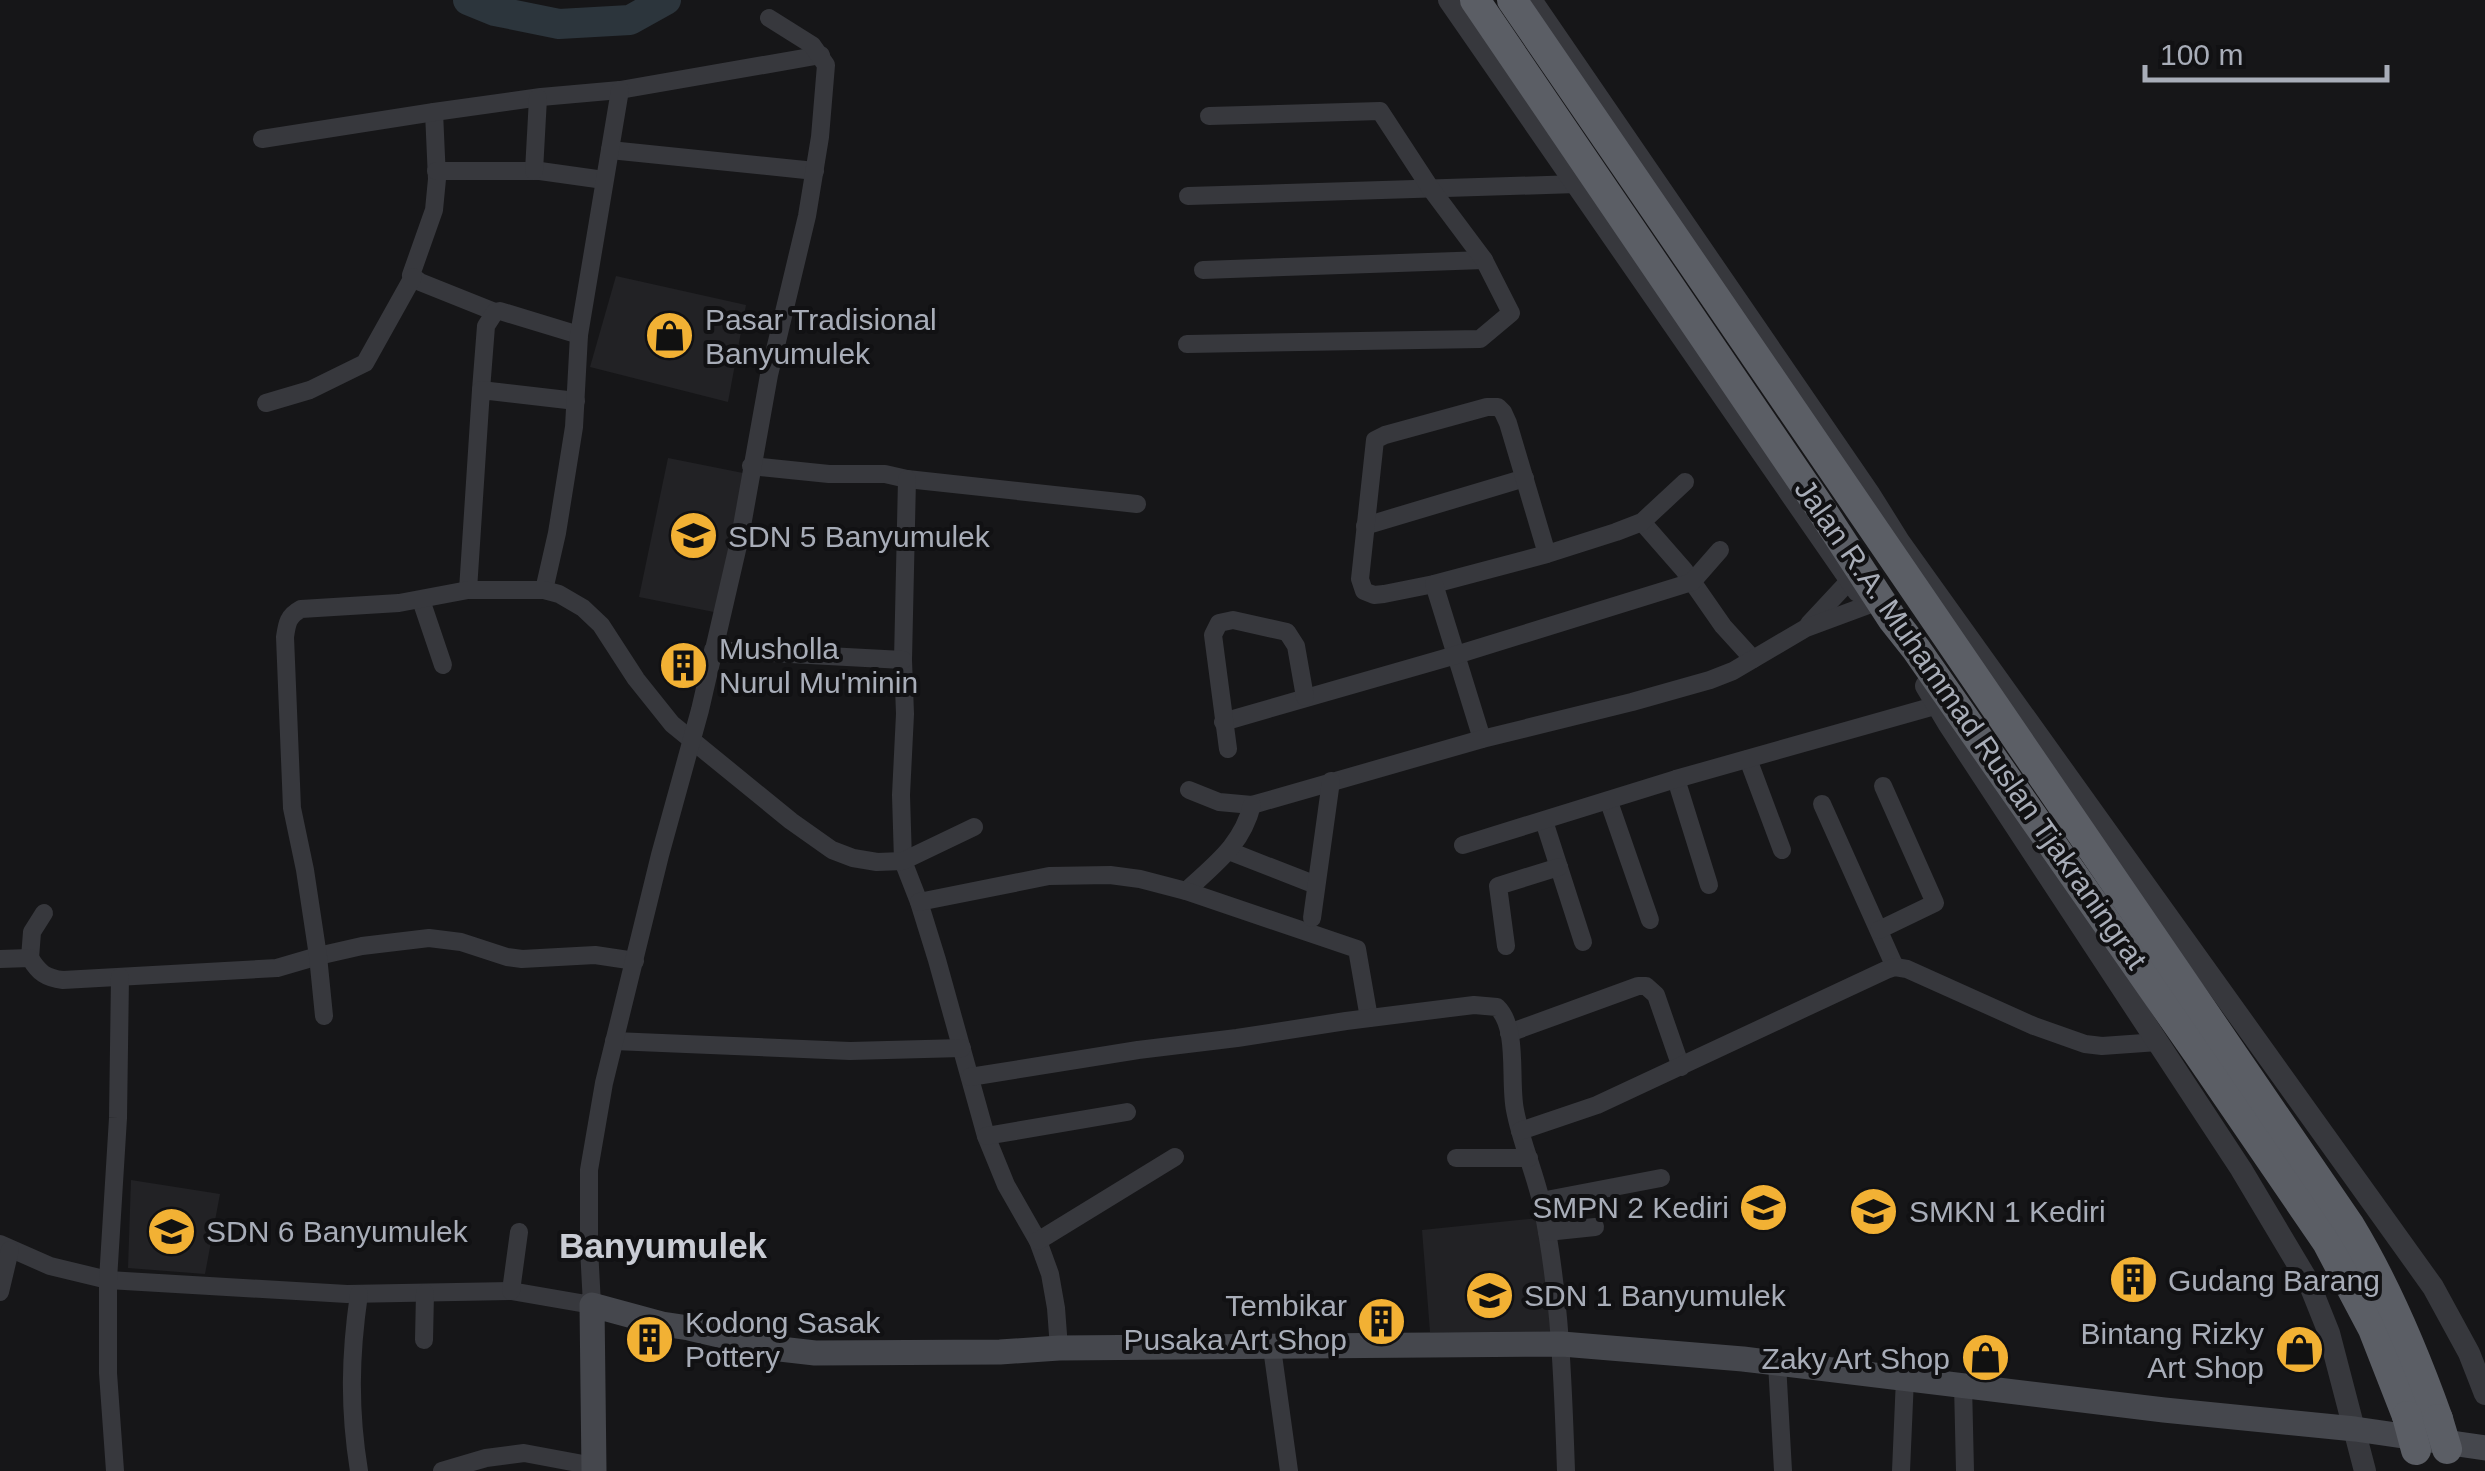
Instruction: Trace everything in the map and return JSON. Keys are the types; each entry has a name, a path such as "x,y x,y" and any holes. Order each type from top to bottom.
{"highway":[{"name":"Jalan R.A. Muhammad Ruslan Tjakraningrat","path":"1476,0 1817,503 1881,612 1916,648 2326,1242 2373,1329 2407,1416 2435,1452"},
{"name":"Jalan R.A. Muhammad Ruslan Tjakraningrat","path":"1512,0 2350,1226 2399,1318 2435,1452"},
{"path":"1900,543 1910,586"},
{"path":"1940,627 1988,666"},
{"path":"1916,648 1936,701"}],"main road":[{"path":"594,1468 592,1305 662,1324 816,1353 1562,1344 1964,1384 2355,1429 2485,1448"}],"street":[{"name":"Jalan R.A. Muhammad Ruslan Tjakraningrat","path":"1449,0 1850,580 1881,612 1948,723 2241,1169 2309,1284 2330,1332 2365,1471"},
{"name":"Jalan R.A. Muhammad Ruslan Tjakraningrat","path":"1531,0 1900,543 2433,1288 2469,1353 2485,1394"},
{"path":"0,1292 5,1248 50,1266 108,1280 359,1294 511,1292 592,1305 589,1170 604,1083 740,537 775,347 815,172 826,65 812,44 769,18"},
{"path":"262,139 434,112 620,90 820,55"},
{"path":"544,590 557,533 576,401 580,335 620,90"},
{"path":"534,171 538,98"},
{"path":"1187,344 1480,339 1512,313 1484,260 1430,189 1380,111 1209,116"},
{"path":"266,403 310,390 364,363 412,278 431,224 436,172 434,112"},
{"path":"610,150 815,172"},
{"path":"436,172 534,171 604,180"},
{"path":"1188,196 1576,184"},
{"path":"1203,270 1484,260"},
{"path":"412,278 494,312 580,335"},
{"path":"468,590 486,326 494,312"},
{"path":"481,390 576,401"},
{"path":"1547,554 1508,423 1498,407 1375,440 1360,579 1364,591 1374,595 1434,584 1547,554 1642,522 1684,482"},
{"path":"752,466 829,474 885,474 1137,504"},
{"path":"1365,526 1525,478"},
{"path":"907,479 903,861 919,902 986,1136 1006,1186 1038,1240 1053,1292 1059,1348"},
{"path":"1642,522 1753,659"},
{"path":"1223,722 1692,582 1720,550"},
{"path":"1189,790 1219,802 1252,804 1683,688 1733,671 1806,628 1850,580"},
{"path":"1434,584 1482,739"},
{"path":"324,1016 305,870 292,808 285,637 287,621 301,609 421,600 468,590 544,590 559,594 601,625 655,706 691,741 832,850 877,862 903,861 974,827"},
{"path":"421,600 443,664"},
{"path":"1806,628 1881,612"},
{"path":"1228,749 1213,635 1223,621 1287,632 1296,646 1305,697"},
{"path":"713,650 903,660"},
{"path":"1464,845 1936,701"},
{"path":"1748,759 1782,850"},
{"path":"1676,780 1709,884"},
{"path":"1312,918 1330,781"},
{"path":"1879,930 1935,903 1883,786"},
{"path":"1608,802 1650,920"},
{"path":"1186,891 1229,851 1246,827 1252,804"},
{"path":"1822,804 1896,967"},
{"path":"1544,821 1583,942"},
{"path":"1229,851 1316,885"},
{"path":"1506,946 1498,886 1559,867"},
{"path":"919,902 1048,876 1110,875 1186,891 1357,949 1369,1018"},
{"path":"44,913 32,932 30,958 38,971 53,979 277,968 362,946 429,938 461,942 522,959 596,955 635,961"},
{"path":"0,959 30,958"},
{"path":"1520,1131 1597,1105 1896,967 2085,1044 2158,1042"},
{"path":"115,1471 108,1373 108,1280 118,1118 120,977"},
{"path":"1509,1033 1646,986 1656,996 1682,1067"},
{"path":"970,1077 1474,1005 1492,1005 1503,1012 1509,1033 1513,1099 1547,1232 1562,1344 1566,1471"},
{"path":"614,1041 850,1051 962,1048"},
{"path":"986,1136 1126,1112"},
{"path":"1038,1240 1175,1157"},
{"path":"1456,1158 1529,1158"},
{"path":"1541,1201 1661,1178"},
{"path":"1547,1232 1595,1227"},
{"path":"511,1292 520,1232"},
{"path":"359,1294 350,1405 359,1471"},
{"path":"424,1340 426,1294"},
{"path":"1272,1348 1288,1471"},
{"path":"1777,1363 1783,1471"},
{"path":"1901,1471 1905,1378"},
{"path":"1964,1384 1965,1471"},
{"path":"442,1471 486,1458 524,1454 594,1468"}],"shaded area":[{"name":"Pasar Tradisional Banyumulek","path":"616,276 746,305 728,402 590,367"},
{"name":"SDN 5 Banyumulek","path":"668,458 748,474 719,613 639,597"},
{"name":"SDN 6 Banyumulek","path":"131,1180 220,1194 205,1274 128,1268"},
{"name":"SDN 1 Banyumulek","path":"1539,1218 1555,1333 1430,1332 1422,1230"}],"waterway":[{"path":"468,0 495,11 559,24 630,20 666,0"}],"place":[{"name":"Pasar Tradisional Banyumulek","path":"670,336"},
{"name":"SDN 5 Banyumulek","path":"693,536"},
{"name":"Musholla Nurul Mu'minin","path":"684,665"},
{"name":"SMPN 2 Kediri","path":"1764,1207"},
{"name":"SMKN 1 Kediri","path":"1874,1211"},
{"name":"SDN 6 Banyumulek","path":"171,1231"},
{"name":"Gudang Barang","path":"2133,1280"},
{"name":"SDN 1 Banyumulek","path":"1489,1295"},
{"name":"Tembikar Pusaka Art Shop","path":"1382,1322"},
{"name":"Kodong Sasak Pottery","path":"650,1339"},
{"name":"Bintang Rizky Art Shop","path":"2299,1350"},
{"name":"Zaky Art Shop","path":"1985,1358"}],"district":[{"name":"Banyumulek","path":"663,1245"}]}
